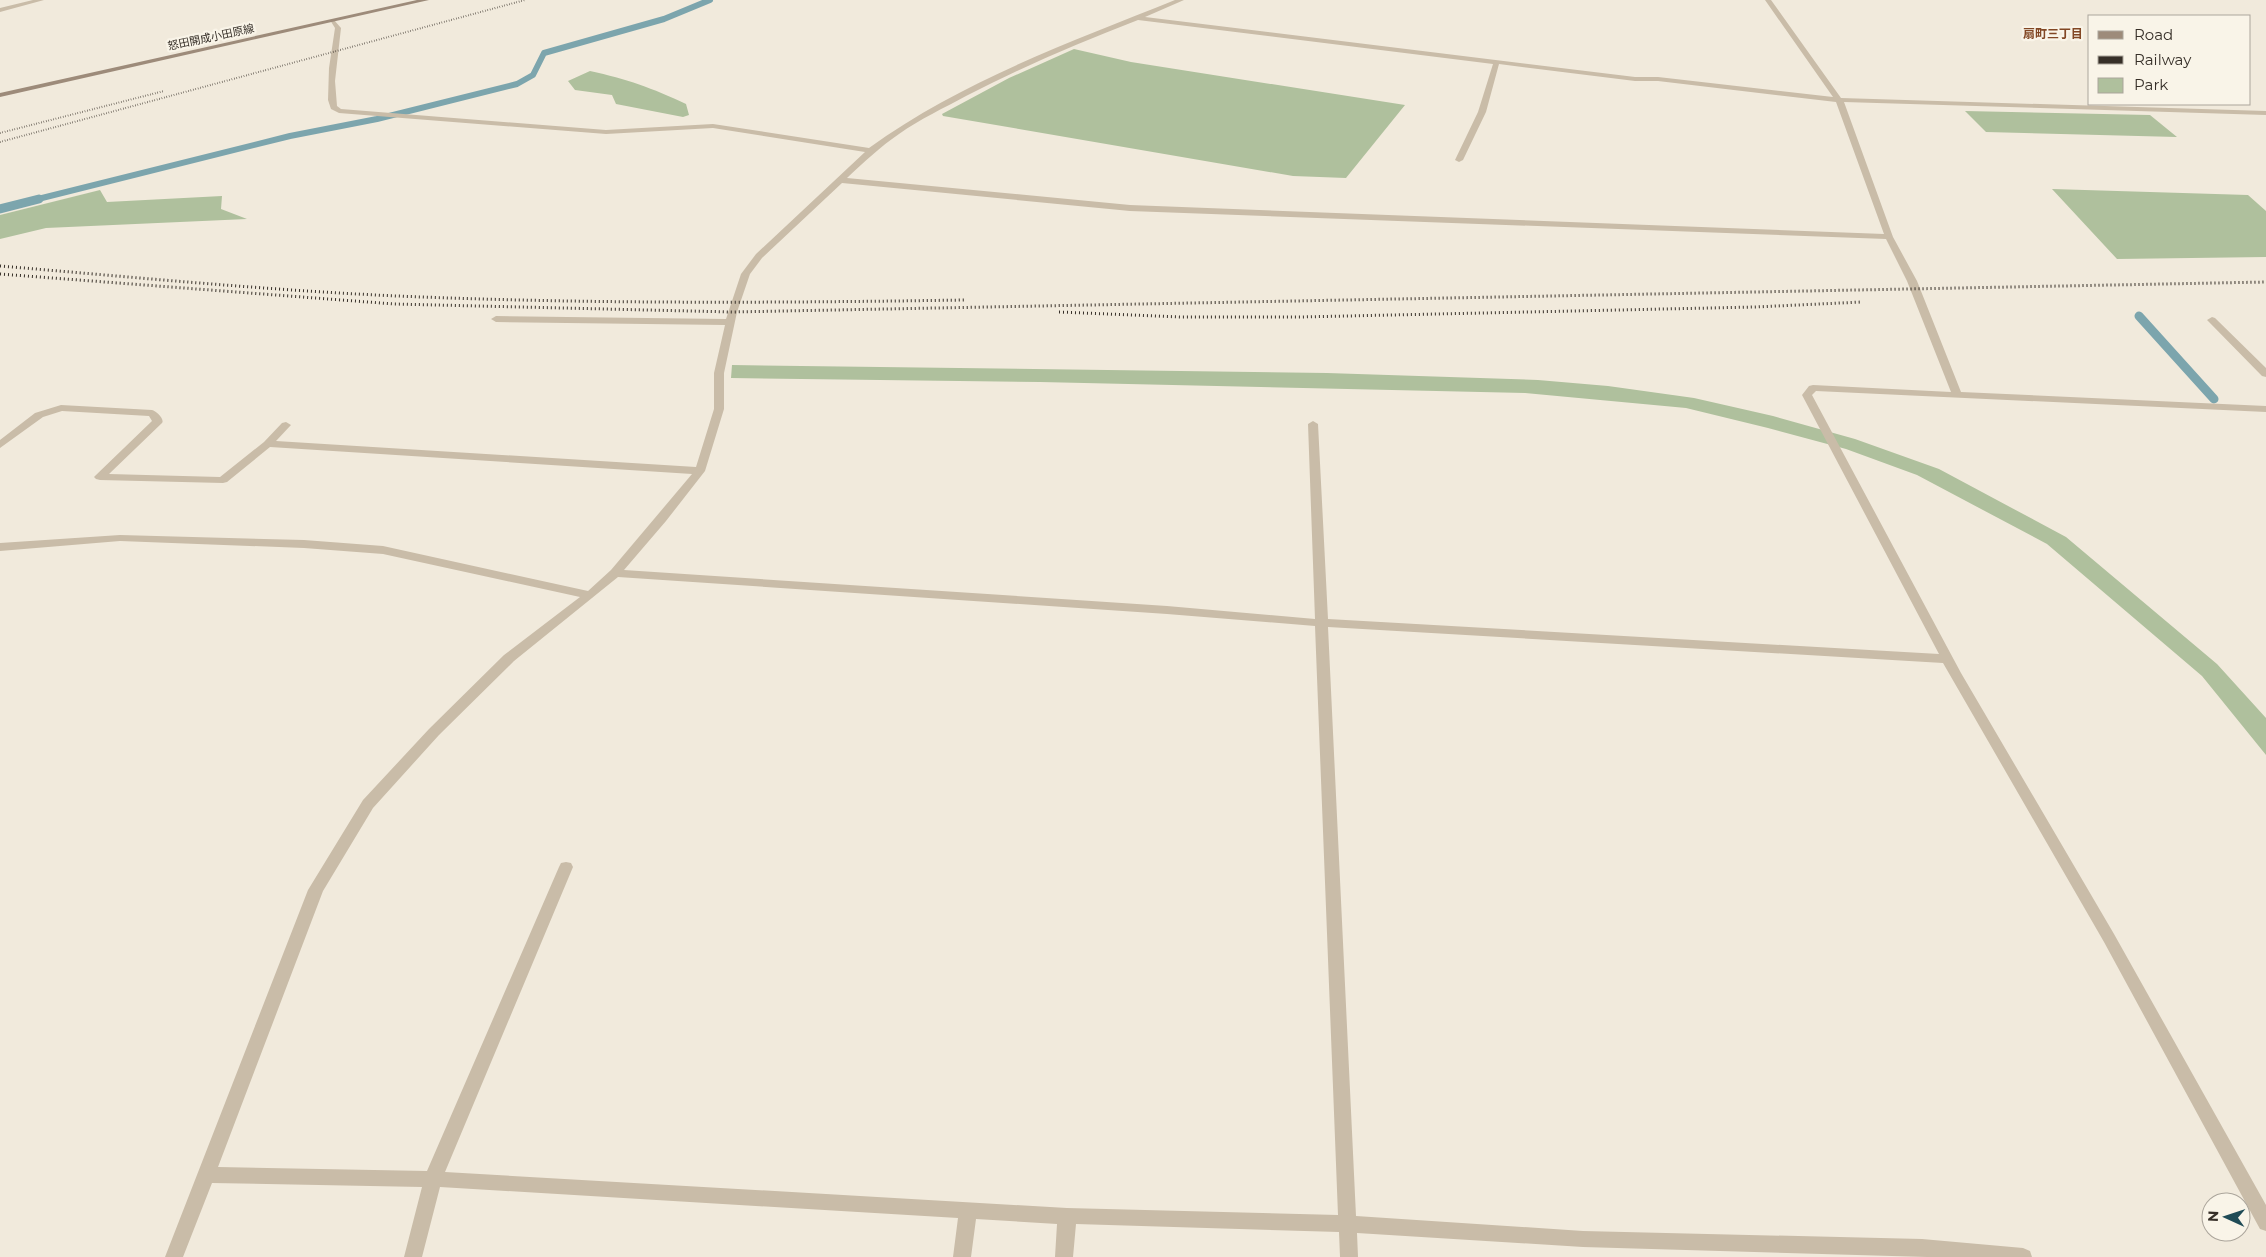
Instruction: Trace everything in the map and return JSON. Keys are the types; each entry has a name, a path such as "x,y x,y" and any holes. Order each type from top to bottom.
{"main road":[{"name":"怒田開成小田原線","path":"0,95 426,0"}],"street":[{"path":"0,10 41,0"},
{"path":"174,1257 316,890 368,804 434,732 509,658 590,595 615,573 662,519 700,471 719,409 719,373 730,322 739,290 746,274 759,256 871,151 898,131 928,113 996,78 1068,45 1181,0"},
{"path":"1768,0 1839,100 1889,237 1912,281 1957,394"},
{"path":"1136,18 1635,79 1658,79 1839,100 2266,113"},
{"path":"332,21 338,28 332,80 333,106 335,109 345,112 620,133 699,125 871,151"},
{"path":"1460,160 1482,112 1497,61"},
{"path":"840,180 1130,208 1889,237"},
{"path":"496,319 730,322"},
{"path":"2212,320 2266,374"},
{"path":"2266,409 2108,404 1957,394 1813,388 1807,396 1947,659 2109,938 2266,1223"},
{"path":"0,445 39,415 62,408 152,412 158,421 100,477 223,480 268,444 286,425"},
{"path":"1313,424 1323,623 1346,1224 1349,1257"},
{"path":"268,444 700,471"},
{"path":"0,547 120,538 304,544 383,550 590,595"},
{"path":"615,573 1167,610 1323,623 1947,659"},
{"path":"412,1257 433,1179 566,867"},
{"path":"207,1175 433,1179 1067,1216 1346,1224 1583,1239 1922,1248 2023,1257"},
{"path":"962,1257 968,1211"},
{"path":"1064,1257 1067,1216"}],"green space":[{"path":"1074,49 1131,62 1405,105 1346,178 1293,176 943,116 942,114 1009,78"},
{"path":"590,71 616,77 674,98 686,104 689,115 683,117 616,104 612,95 575,90 568,81"},
{"path":"1965,111 2150,115 2177,137 1986,132"},
{"path":"2052,189 2248,195 2266,211 2266,257 2117,259"},
{"path":"100,190 107,202 222,196 221,209 247,219 46,228 0,239 0,215"},
{"path":"732,365 1327,373 1538,380 1608,386 1694,398 1773,416 1855,439 1939,469 2066,537 2217,664 2266,718 2266,755 2202,676 2047,544 1917,475 1846,449 1768,428 1686,408 1525,393 1040,382 731,378"}],"waterway":[{"path":"34,200 290,136 377,119 517,84 533,75 544,53 664,19 710,0"},
{"path":"0,209 39,199"},
{"path":"2139,316 2214,399"}],"railway":[{"path":"0,142 525,0"},
{"path":"0,133 164,91"},
{"path":"0,266 297,290 468,299 680,302 964,300"},
{"path":"0,274 394,304 732,312 2266,282"},
{"path":"1059,312 1181,317 1301,317 1755,307 1862,302"}],"district":[{"name":"扇町三丁目","path":"2053,33"}]}
